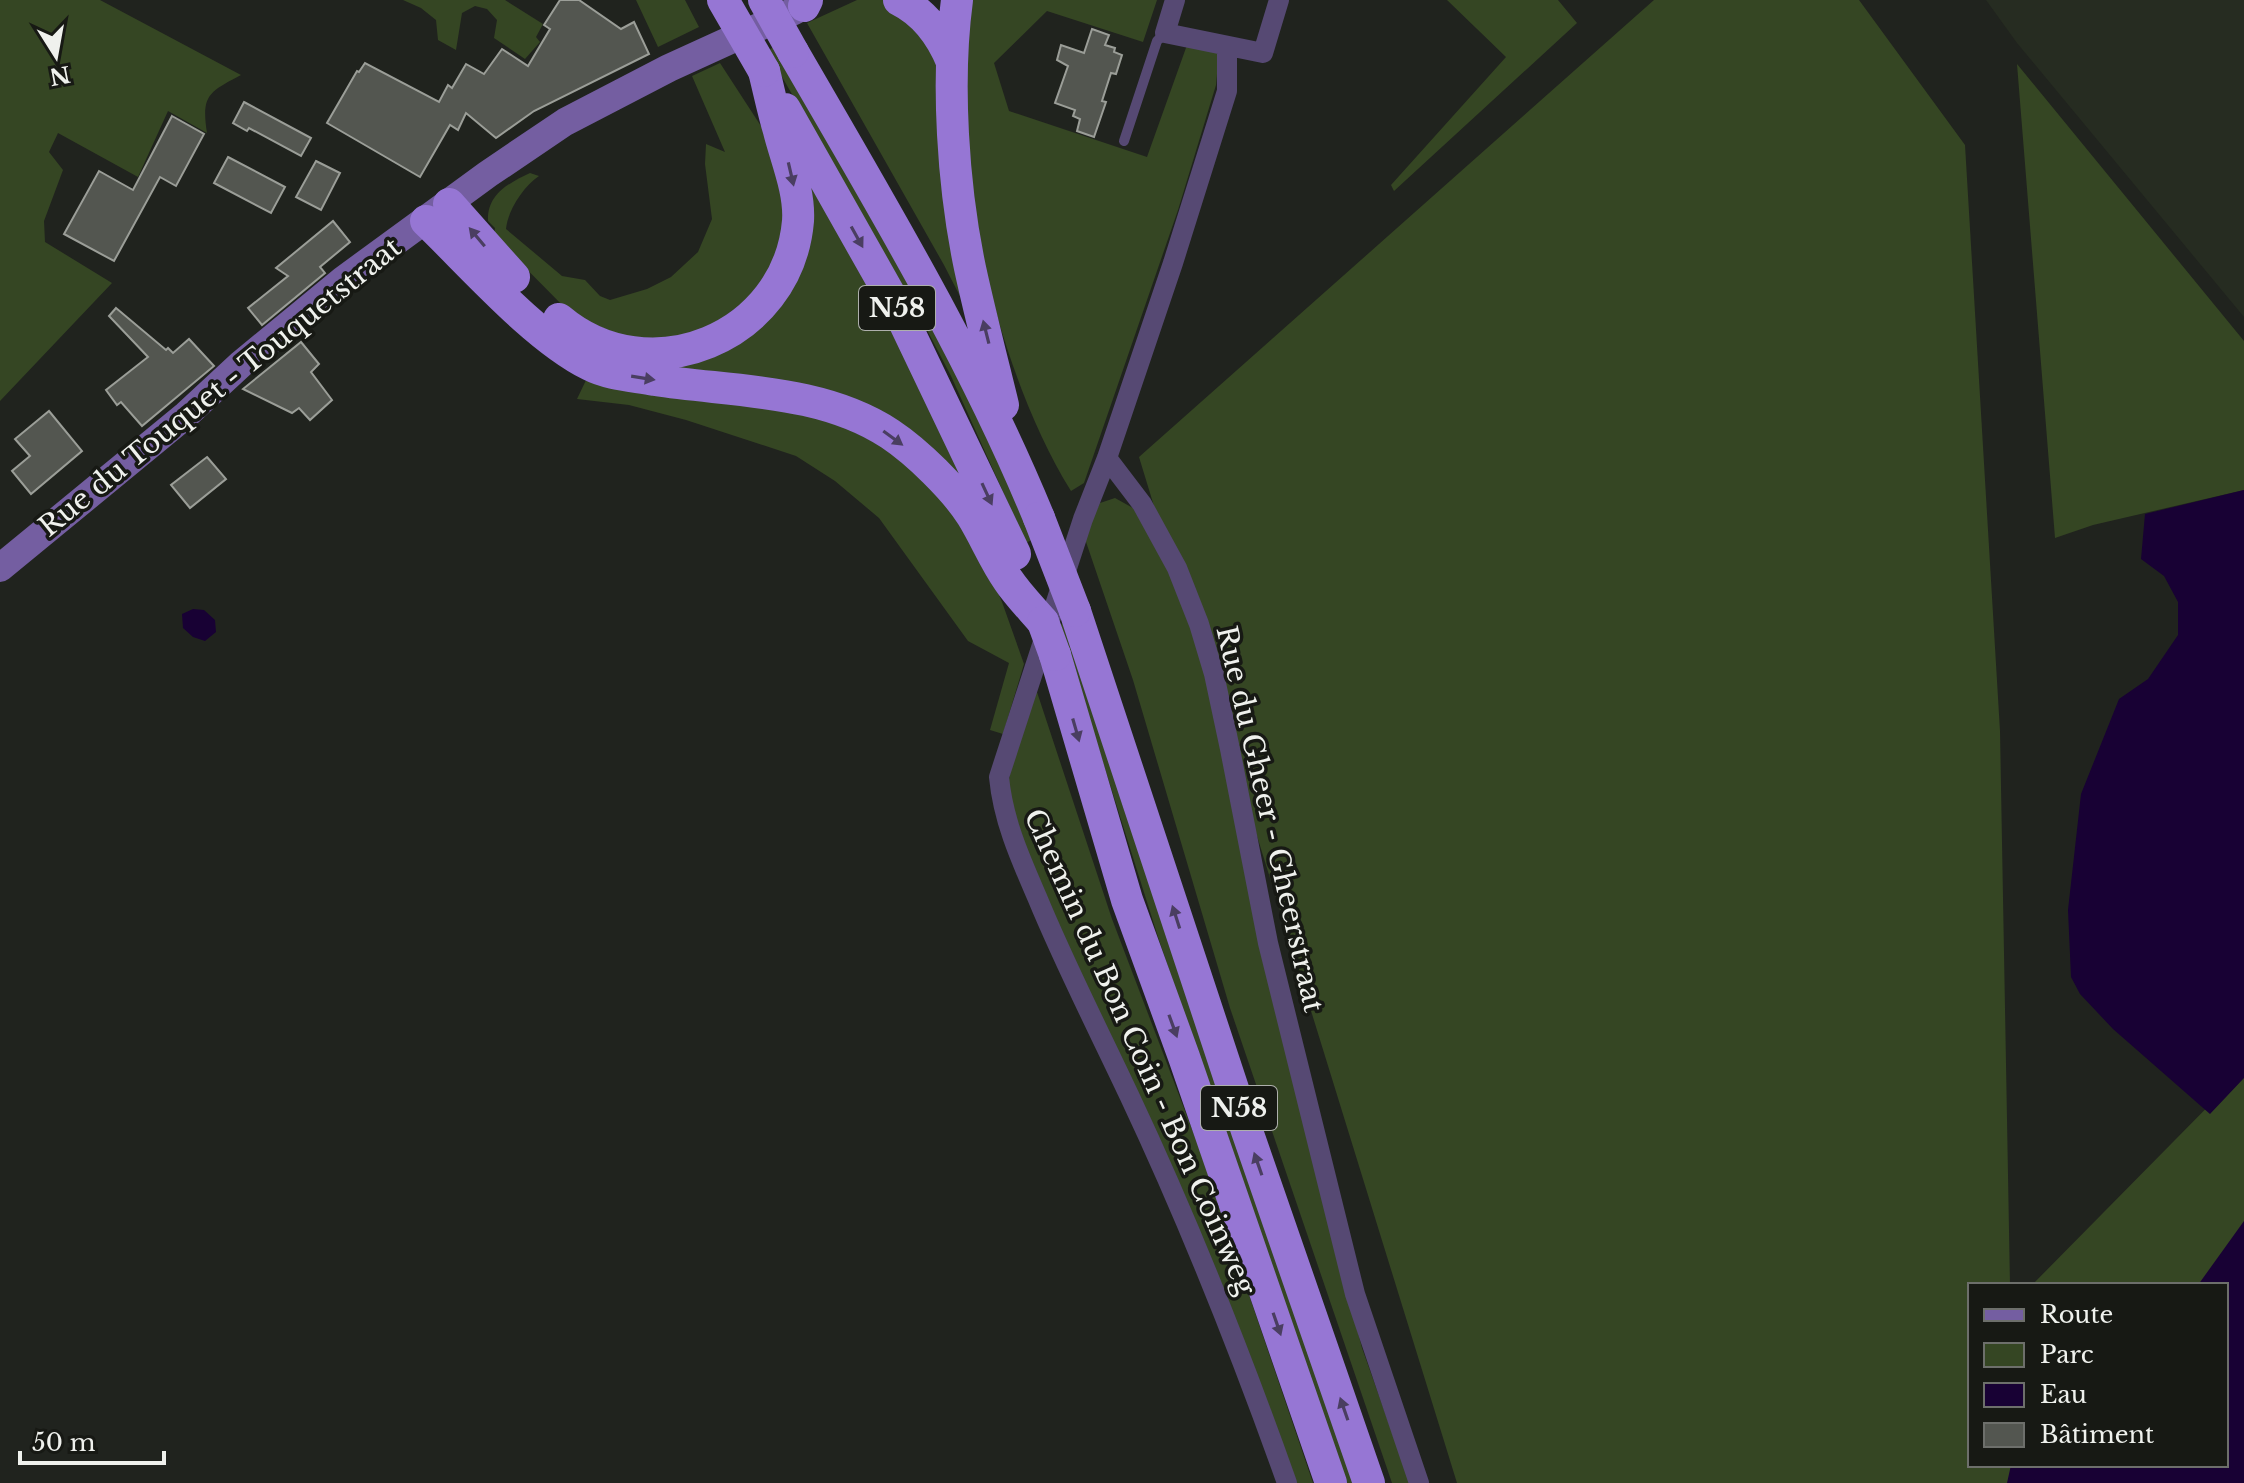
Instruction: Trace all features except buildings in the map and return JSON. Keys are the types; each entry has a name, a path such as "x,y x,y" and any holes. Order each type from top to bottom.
{"highway":[{"name":"N58","path":"723,0 898,309 1011,566 1043,622 1127,900 1189,1069 1331,1483"},
{"name":"N58","path":"764,0 956,337 1039,518 1075,611 1247,1131 1369,1483"},
{"path":"899,0 918,11 936,30 953,65"},
{"path":"957,0 953,65 957,179 970,266 1016,463"},
{"path":"438,212 488,251 535,298 586,339 618,351 646,356 678,352 709,343 742,325 769,297 788,263 798,219 792,175 764,71"},
{"path":"438,212 520,311 560,346 592,367 688,385 746,390 804,400 859,418 891,434 931,469 1011,566"}],"main road":[{"name":"Rue du Touquet - Touquetstraat","path":"0,568 186,415 241,364 343,280 488,174 565,122 669,68 810,2"}],"street":[{"path":"1175,0 1165,33 1263,53 1279,0"},
{"path":"1107,458 1227,91 1227,47"},
{"name":"Chemin du Bon Coin - Bon Coinweg","path":"1107,458 1083,519 999,777 1002,804 1015,845 1063,960 1130,1097 1204,1261 1287,1483"},
{"name":"Rue du Gheer - Gheerstraat","path":"1107,458 1142,504 1177,568 1203,637 1230,749 1268,943 1355,1294 1419,1483"}],"lane":[{"path":"1124,141 1157,41 1165,33"}],"shaded area":[{"path":"1986,0 2244,0 2244,317 2017,43"}],"green space":[{"path":"0,0 100,0 241,75 210,96 205,110 207,133 168,111 138,177 58,133 49,152 63,170 44,221 45,242 112,283 0,401"},
{"path":"403,0 505,0 543,24 536,37 540,42 525,59 494,38 497,20 487,9 475,6 462,13 456,50 438,40 436,20 421,8"},
{"path":"636,0 685,0 699,27 658,47"},
{"path":"857,0 886,0 934,39 984,343 944,265 807,23"},
{"path":"966,0 1157,0 1143,42 1047,11 994,63 1009,111 1147,157 1187,45 1219,53 1216,85 1178,210 1084,483 1071,491 1050,454 1015,370 1000,325 978,234 968,147"},
{"path":"1447,0 1558,0 1577,23 1394,191 1391,185 1506,57"},
{"path":"1654,0 1859,0 1965,145 2000,731 2010,1283 1968,1283 1968,1467 2228,1467 2228,1283 2034,1283 2244,1070 2244,1483 1457,1483 1210,684 1317,1173 1362,1348 1410,1483 1392,1483 1230,1008 1133,680 1084,536 1100,503 1115,498 1133,508 1150,532 1183,601 1139,457"},
{"path":"777,45 900,253 1037,537 1026,543 951,376 914,305 767,51"},
{"path":"720,63 774,146 785,179 784,238 757,292 705,331 636,342 571,314 494,236 495,228 488,221 495,197 514,181 530,173 539,176 517,200 506,229 562,276 585,280 600,296 610,300 647,289 671,277 698,252 712,219 705,164 706,144 725,152 692,76"},
{"path":"2017,64 2244,341 2244,490 2093,525 2055,538"},
{"path":"803,174 836,225 910,359 978,509 893,426 632,367 556,335 545,317 602,351 749,326"},
{"path":"588,376 807,414 848,429 881,446 915,471 973,535 1024,664 1003,734 990,730 1009,663 968,641 879,518 835,481 796,456 629,405 577,399"},
{"path":"1069,615 1360,1483 1345,1483 1159,940 1060,626"},
{"path":"1036,689 1112,919 1198,1145 1313,1483 1293,1483 1036,879 1007,789 1018,735"}],"water":[{"path":"2244,490 2244,1078 2210,1114 2113,1029 2080,994 2071,977 2068,910 2081,794 2119,699 2148,679 2178,635 2178,602 2164,576 2141,559 2145,514"},
{"path":"193,609 204,610 215,620 216,632 205,641 193,637 183,628 182,614"},
{"path":"2244,1221 2244,1483 2007,1483 2011,1467 2228,1467 2228,1283 2199,1283"}]}
